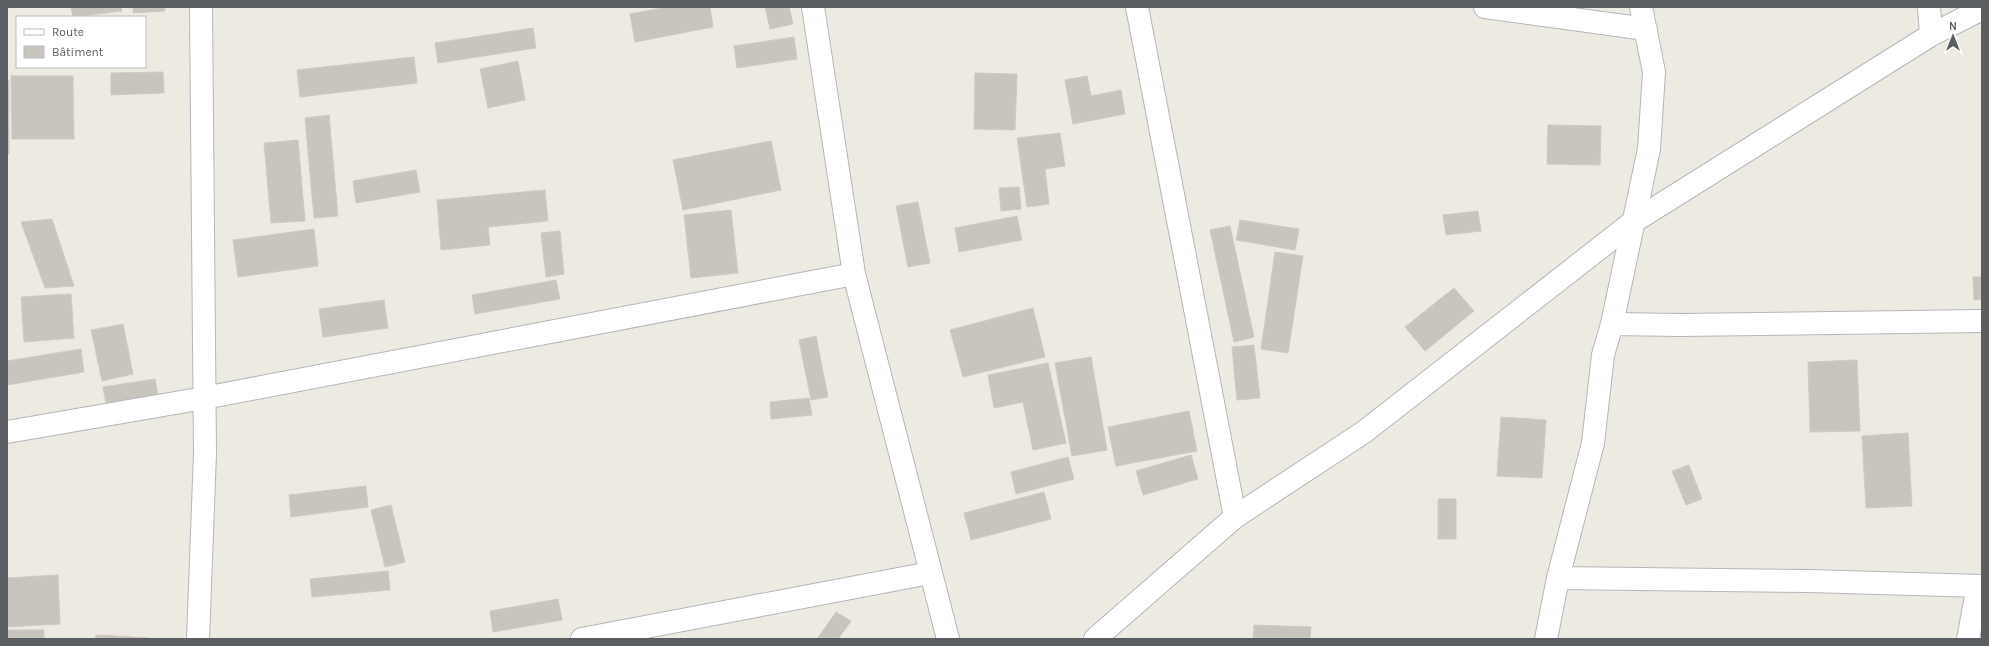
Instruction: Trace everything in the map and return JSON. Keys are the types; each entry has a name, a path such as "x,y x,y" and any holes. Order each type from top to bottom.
{"street":[{"path":"198,639 205,452 201,7"},
{"path":"813,7 854,274 948,639"},
{"path":"1137,7 1235,517"},
{"path":"1485,7 1646,29"},
{"path":"1546,639 1558,578 1593,443 1603,355 1612,324 1632,222 1649,149 1654,72 1642,7"},
{"path":"1929,7 1931,35"},
{"path":"1095,639 1235,517 1364,432 1632,222 1931,35 1982,8"},
{"path":"7,432 204,398 854,274"},
{"path":"1612,324 1681,325 1982,321"},
{"path":"582,639 930,573"},
{"path":"1558,578 1801,581 1980,586 1968,639"}],"building":[{"path":"71,7 121,7 122,11 81,16 73,16"},
{"path":"133,7 165,7 165,11 133,13"},
{"path":"667,7 710,7 713,27 635,42 630,14"},
{"path":"765,7 789,7 793,24 770,29"},
{"path":"533,28 536,48 438,63 435,43"},
{"path":"794,37 797,59 737,68 734,46"},
{"path":"414,57 417,83 300,97 297,70"},
{"path":"518,61 525,100 488,108 480,69"},
{"path":"163,72 164,93 111,95 111,73"},
{"path":"975,73 1017,74 1015,130 974,129"},
{"path":"11,76 73,76 74,139 12,139"},
{"path":"1087,76 1091,96 1121,90 1125,114 1073,124 1065,80"},
{"path":"7,80 9,80 9,154 7,154"},
{"path":"329,115 338,216 314,218 305,118"},
{"path":"1548,125 1601,126 1600,165 1547,164"},
{"path":"1060,133 1065,166 1045,169 1049,204 1027,207 1017,138"},
{"path":"298,140 305,221 271,223 264,143"},
{"path":"771,141 781,190 683,210 673,160"},
{"path":"416,170 420,192 356,203 353,181"},
{"path":"1019,187 1021,209 1001,211 999,188"},
{"path":"545,190 548,221 488,227 490,245 441,250 437,200"},
{"path":"918,202 930,263 908,267 896,206"},
{"path":"731,210 738,273 691,278 684,215"},
{"path":"1478,211 1481,231 1446,235 1443,215"},
{"path":"1017,216 1022,240 959,252 955,228"},
{"path":"52,219 74,286 45,288 21,222"},
{"path":"1240,220 1299,229 1295,250 1236,240"},
{"path":"1230,226 1254,337 1234,342 1210,230"},
{"path":"314,229 318,266 238,277 233,240"},
{"path":"560,231 564,274 546,277 541,233"},
{"path":"1275,252 1303,256 1288,353 1261,349"},
{"path":"1973,277 1982,277 1982,299 1974,300"},
{"path":"556,280 560,299 475,314 472,295"},
{"path":"1454,288 1474,311 1425,351 1405,327"},
{"path":"71,294 74,338 24,342 21,297"},
{"path":"384,300 388,328 323,337 319,309"},
{"path":"1033,308 1045,357 963,377 950,330"},
{"path":"123,324 133,374 102,381 91,330"},
{"path":"816,336 828,397 811,400 799,340"},
{"path":"1254,345 1260,398 1237,400 1232,347"},
{"path":"81,349 84,372 7,385 7,361"},
{"path":"1091,357 1107,450 1072,456 1055,363"},
{"path":"1857,360 1860,431 1810,432 1808,362"},
{"path":"1048,363 1066,443 1033,450 1023,402 994,408 988,375"},
{"path":"155,379 158,396 106,404 103,387"},
{"path":"809,398 812,415 771,419 770,402"},
{"path":"1189,411 1197,451 1116,466 1108,427"},
{"path":"1501,417 1546,420 1542,478 1497,476"},
{"path":"1908,433 1912,506 1866,508 1862,436"},
{"path":"1191,455 1198,479 1143,495 1136,471"},
{"path":"1068,457 1074,479 1016,494 1011,472"},
{"path":"1689,465 1702,499 1686,505 1672,471"},
{"path":"366,486 368,507 291,517 289,495"},
{"path":"1044,492 1051,519 971,540 964,513"},
{"path":"1438,499 1456,499 1456,539 1438,539"},
{"path":"391,505 405,562 385,567 371,510"},
{"path":"388,571 390,590 312,597 310,579"},
{"path":"58,575 60,624 7,627 7,578"},
{"path":"558,599 562,620 493,632 490,611"},
{"path":"836,612 851,621 838,639 817,639"},
{"path":"1254,625 1311,627 1310,639 1253,639"},
{"path":"7,630 44,630 44,639 7,639"},
{"path":"96,635 150,638 150,639 95,639"}]}
